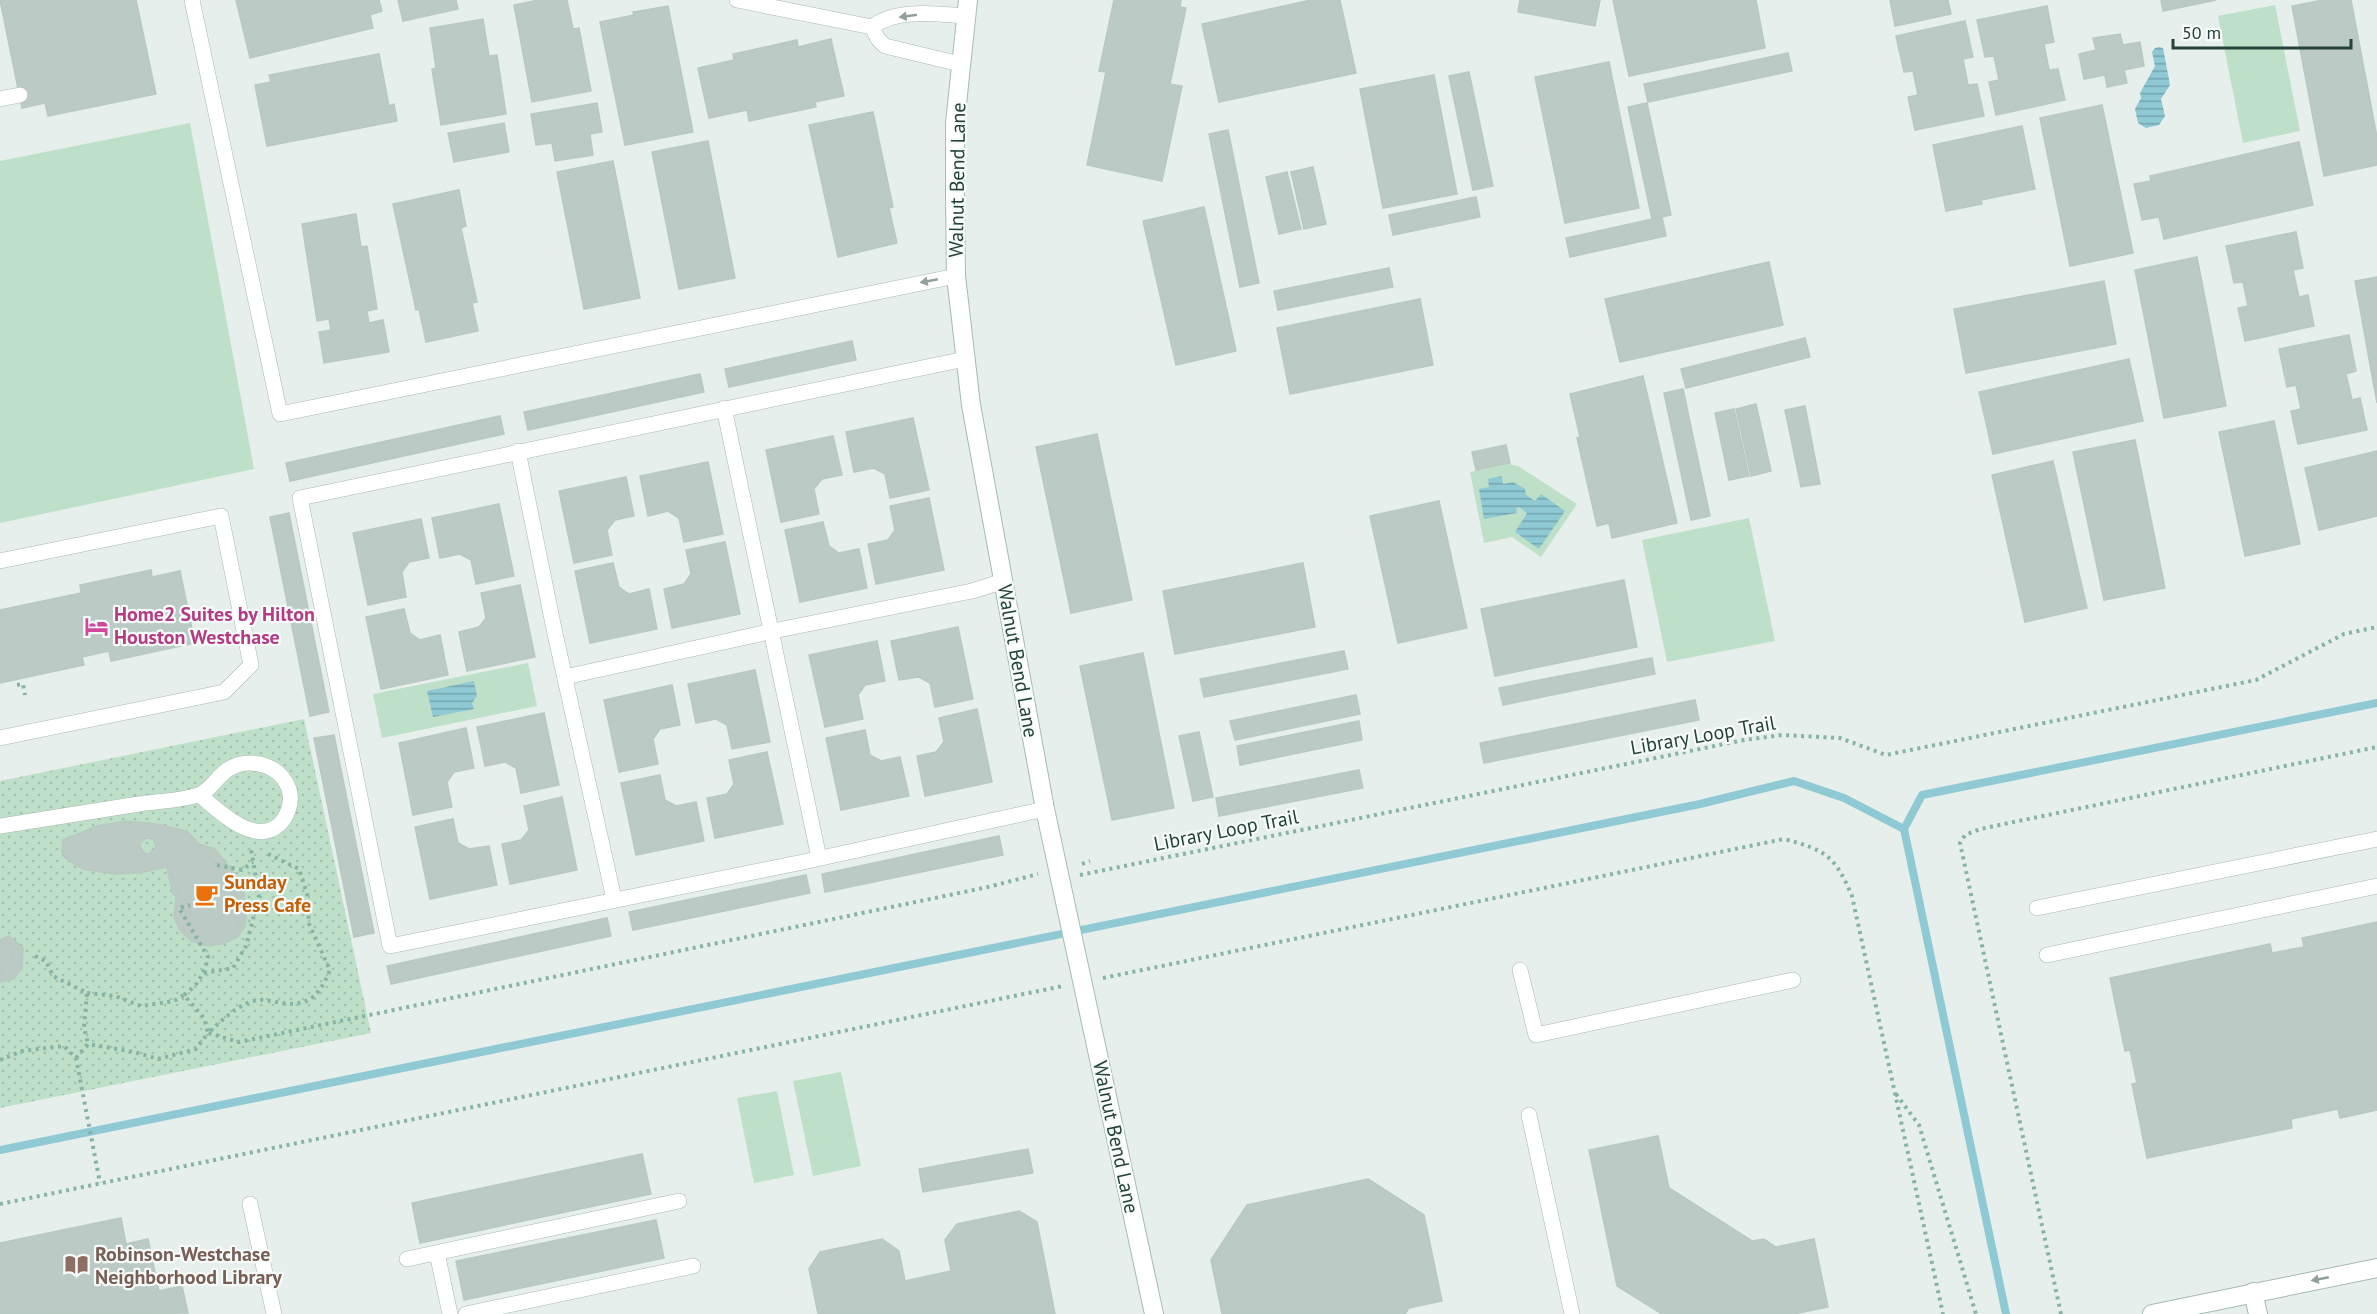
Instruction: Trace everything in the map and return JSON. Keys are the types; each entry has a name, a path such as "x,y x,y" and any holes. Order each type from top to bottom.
{"street":[{"name":"Walnut Bend Lane","path":"967,8 955,123 956,276 976,439 1060,885 1154,1314"},
{"path":"2152,1314 2377,1268"},
{"path":"2253,1292 2258,1314"}],"lane":[{"path":"192,0 280,414 956,276"},
{"path":"737,0 872,27 881,20 967,8"},
{"path":"872,27 878,39 885,46 960,64"},
{"path":"0,99 20,95"},
{"path":"965,358 300,498 390,946 1045,809"},
{"path":"724,408 819,858"},
{"path":"518,451 614,900"},
{"path":"0,561 221,516 251,665 224,692 0,738"},
{"path":"565,677 772,631 972,591 1004,581"},
{"path":"0,826 200,795 233,766 247,763 264,764 278,773 286,783 292,797 286,815 279,825 269,830 258,831 244,828 221,813 200,795"},
{"path":"2037,908 2377,839"},
{"path":"2047,956 2377,886"},
{"path":"1520,970 1536,1035 1793,980"},
{"path":"1529,1114 1572,1314"},
{"path":"407,1259 679,1201"},
{"path":"250,1204 274,1314"},
{"path":"437,1253 450,1314"},
{"path":"466,1314 693,1266"}],"path":[{"name":"Library Loop Trail","path":"1060,885 1744,740 1782,735 1840,738 1886,755 2256,680 2344,634 2377,627"},
{"path":"17,685 23,684 25,694"},
{"path":"88,1044 134,1052 158,1059 196,1049 208,1033 238,1007 260,1000 291,1004 314,998 323,987 330,970 309,924 308,897 299,869 250,845 259,896 246,946 233,968 204,973"},
{"path":"1082,864 1090,861"},
{"path":"217,865 242,870 253,862"},
{"path":"208,1033 239,1042 964,892 1038,874"},
{"path":"35,956 46,961 53,976 87,993 114,996 141,1006 174,1001 196,986 204,973 208,957 179,908 190,905"},
{"path":"87,993 84,1027 88,1044"},
{"path":"184,995 204,1018 208,1033"},
{"path":"76,1058 88,1044"},
{"path":"0,1060 22,1051 64,1046 76,1058 100,1184"},
{"path":"1895,1093 1919,1125 1976,1314"}],"green space":[{"path":"2275,5 2300,131 2243,143 2218,16"},
{"path":"190,123 254,469 0,523 0,161"},
{"path":"1509,464 1518,466 1577,504 1541,557 1512,537 1484,543 1470,472"},
{"path":"1749,518 1775,641 1667,662 1642,540"},
{"path":"528,663 537,706 382,738 373,694"},
{"path":"304,719 371,1033 0,1108 0,781"},
{"path":"841,1072 861,1166 813,1176 793,1081"},
{"path":"777,1091 794,1175 754,1183 737,1098"}],"water":[{"path":"2159,47 2163,48 2170,85 2161,99 2165,116 2159,125 2146,128 2138,123 2135,109 2141,98 2140,93 2155,66 2152,52"},
{"path":"1502,476 1503,484 1513,482 1525,489 1526,495 1535,501 1541,494 1565,511 1539,549 1515,532 1527,513 1519,507 1516,508 1517,513 1484,519 1479,489 1489,487 1488,479"},
{"path":"474,681 477,696 472,703 474,709 433,717 427,691"}],"building":[{"path":"0,0 136,0 156,94 48,116 45,103 22,108"},
{"path":"236,0 379,0 382,11 370,15 373,28 250,58"},
{"path":"398,0 456,0 458,9 403,21"},
{"path":"539,0 567,0 573,29 579,28 591,91 532,102 514,5"},
{"path":"1114,0 1181,0 1180,7 1186,8 1170,84 1182,86 1162,181 1087,165 1106,72 1099,71"},
{"path":"1311,0 1340,0 1356,73 1219,102 1202,24"},
{"path":"1520,0 1600,0 1595,26 1518,12"},
{"path":"1613,0 1756,0 1765,48 1629,76"},
{"path":"1890,0 1948,0 1951,14 1895,26"},
{"path":"2161,0 2216,0 2163,11"},
{"path":"2323,0 2351,0 2377,137 2377,165 2324,176 2292,6"},
{"path":"668,6 693,132 625,145 600,22 634,15 633,12"},
{"path":"2047,6 2054,42 2044,44 2049,70 2058,69 2065,100 1996,115 1989,82 1999,80 1994,56 1985,57 1977,20"},
{"path":"483,19 489,56 497,55 506,114 441,125 432,69 436,68 430,28"},
{"path":"1965,21 1973,57 1963,59 1968,85 1977,84 1984,116 1915,130 1908,97 1918,95 1913,71 1904,72 1896,36"},
{"path":"2120,34 2123,45 2140,42 2144,66 2124,70 2127,83 2107,87 2105,75 2084,79 2079,54 2096,50 2093,38"},
{"path":"831,39 844,96 815,102 816,107 749,121 747,110 709,118 698,68 734,60 733,54 797,40 798,47"},
{"path":"1788,53 1792,71 1648,102 1644,84"},
{"path":"379,54 389,106 394,104 397,121 267,146 255,85 271,82 269,75"},
{"path":"1609,62 1639,208 1565,223 1535,77"},
{"path":"1469,72 1493,186 1473,190 1449,76"},
{"path":"1434,75 1457,194 1383,208 1360,89"},
{"path":"597,103 602,132 590,134 593,155 555,161 552,143 536,145 531,114"},
{"path":"1647,103 1671,215 1652,219 1628,107"},
{"path":"2102,105 2133,253 2070,266 2040,118"},
{"path":"873,112 893,207 889,208 897,243 838,257 809,125"},
{"path":"504,123 509,152 454,162 448,133"},
{"path":"2022,126 2035,189 1981,200 1982,204 1946,211 1933,145"},
{"path":"1228,130 1259,283 1240,287 1209,134"},
{"path":"708,141 735,278 679,289 652,152"},
{"path":"2299,142 2313,205 2164,239 2159,217 2142,220 2134,184 2151,181 2150,176"},
{"path":"613,161 640,298 584,309 557,172"},
{"path":"1313,167 1326,224 1304,229 1291,172"},
{"path":"1287,172 1301,229 1279,234 1266,177"},
{"path":"459,190 466,226 461,228 477,302 472,303 478,331 426,342 419,309 416,310 393,204"},
{"path":"1476,197 1480,217 1393,235 1389,215"},
{"path":"1204,207 1236,351 1176,365 1143,221"},
{"path":"356,214 361,247 367,246 377,309 367,311 369,323 383,320 389,352 324,363 319,332 331,330 329,319 317,321 302,224"},
{"path":"1662,217 1666,236 1570,257 1566,238"},
{"path":"2296,232 2303,268 2293,270 2299,297 2308,295 2314,326 2245,341 2238,308 2248,306 2243,282 2234,283 2226,246"},
{"path":"2197,257 2226,406 2164,418 2135,270"},
{"path":"1769,262 1783,325 1620,362 1605,299"},
{"path":"1389,268 1393,287 1278,310 1274,291"},
{"path":"2377,277 2377,403 2355,281"},
{"path":"2104,281 2116,344 1966,373 1954,309"},
{"path":"1420,299 1433,365 1290,394 1277,328"},
{"path":"2349,335 2356,371 2346,374 2352,400 2360,398 2367,430 2298,444 2291,411 2301,409 2296,385 2287,387 2279,349"},
{"path":"1805,338 1810,357 1686,388 1681,369"},
{"path":"852,341 856,360 729,387 725,369"},
{"path":"2129,359 2143,421 1993,454 1979,392"},
{"path":"700,374 704,392 528,430 524,412"},
{"path":"1643,376 1677,523 1612,538 1609,523 1597,526 1577,438 1580,437 1570,394"},
{"path":"1683,389 1710,516 1691,520 1664,393"},
{"path":"1756,404 1771,471 1751,476 1736,409"},
{"path":"1805,406 1820,484 1801,487 1785,410"},
{"path":"1734,409 1749,476 1729,480 1715,413"},
{"path":"500,416 504,434 290,481 286,463"},
{"path":"913,418 929,490 890,498 885,474 874,468 854,472 846,432"},
{"path":"2274,421 2300,544 2245,556 2219,432"},
{"path":"1097,434 1132,600 1071,613 1036,447"},
{"path":"833,436 842,475 822,479 814,489 819,514 781,522 766,450"},
{"path":"2135,440 2165,588 2104,600 2073,452"},
{"path":"1506,445 1510,463 1476,470 1472,452"},
{"path":"2377,451 2377,516 2319,530 2305,468"},
{"path":"2053,461 2087,608 2025,622 1992,475"},
{"path":"708,462 723,534 684,542 679,518 668,511 648,516 640,476"},
{"path":"626,477 634,516 615,520 607,530 612,555 574,563 559,491"},
{"path":"929,498 944,570 876,584 868,544 888,540 895,530 890,506"},
{"path":"1439,501 1467,628 1398,643 1370,516"},
{"path":"499,504 514,576 476,584 471,560 460,554 440,558 432,518"},
{"path":"289,513 329,712 310,716 270,517"},
{"path":"421,519 429,558 409,562 402,572 406,597 368,605 353,533"},
{"path":"823,522 829,546 839,553 859,549 867,588 800,602 785,530"},
{"path":"725,542 740,614 672,628 664,589 684,584 691,574 686,550"},
{"path":"613,563 619,587 629,594 649,589 657,629 590,643 575,571"},
{"path":"1303,563 1315,627 1175,654 1163,591"},
{"name":"Home2 Suites by Hilton Houston Westchase","path":"151,570 152,577 180,571 195,643 111,661 109,651 82,657 84,665 0,683 0,610 81,593 80,585"},
{"path":"1624,580 1637,647 1495,676 1481,609"},
{"path":"520,585 535,657 467,671 459,632 479,627 486,618 481,593"},
{"path":"404,609 410,633 420,640 440,635 448,675 381,689 366,617"},
{"path":"958,627 973,699 935,707 930,683 919,677 899,680 891,641"},
{"path":"877,641 885,681 865,685 858,695 863,719 825,727 809,655"},
{"path":"1344,651 1348,669 1204,697 1200,679"},
{"path":"1143,653 1174,808 1112,820 1080,666"},
{"path":"1652,658 1655,674 1503,705 1499,688"},
{"path":"755,670 770,742 732,749 727,725 716,719 696,723 688,684"},
{"path":"672,685 680,725 660,729 653,739 658,764 619,772 604,700"},
{"path":"1356,695 1360,714 1235,740 1230,721"},
{"path":"1695,700 1699,720 1484,763 1480,743"},
{"path":"977,709 992,782 925,796 917,756 936,752 944,742 939,718"},
{"path":"544,713 559,785 521,793 516,768 505,762 485,766 477,727"},
{"path":"1359,721 1362,740 1240,765 1237,746"},
{"path":"466,728 474,768 454,772 447,782 452,807 413,815 399,743"},
{"path":"865,730 870,755 881,761 900,757 909,796 841,810 826,738"},
{"path":"1199,732 1213,797 1193,801 1179,736"},
{"path":"334,735 374,933 354,937 314,738"},
{"path":"767,752 783,824 715,838 707,798 727,794 734,784 729,760"},
{"path":"1359,770 1363,788 1219,816 1216,798"},
{"path":"660,775 665,800 676,806 696,802 704,841 636,855 621,783"},
{"path":"562,797 577,870 510,884 502,844 521,840 529,830 524,806"},
{"path":"453,819 458,843 469,849 489,846 497,885 430,899 415,827"},
{"path":"126,821 157,824 187,831 199,844 215,849 239,879 244,893 245,926 238,937 223,944 208,946 191,941 180,930 174,917 176,897 172,892 167,867 139,873 114,874 83,869 65,858 62,851 63,840 97,826","holes":["147,838 153,839 156,847 149,854 144,853 140,847 141,842"]},
{"path":"999,836 1003,855 825,892 822,874"},
{"name":"Sunday Press Cafe","path":"203,852 225,873 239,906 240,925 233,935 217,936 201,928 189,916 190,905 184,899 179,898 171,873"},
{"path":"806,875 810,893 633,930 629,912"},
{"path":"607,918 611,936 391,984 387,966"},
{"path":"2377,922 2377,1110 2340,1118 2338,1109 2291,1119 2292,1128 2147,1158 2132,1084 2137,1083 2130,1050 2125,1051 2110,978 2270,944 2272,953 2304,947 2302,938"},
{"path":"9,936 23,948 22,967 14,979 0,982 0,940"},
{"path":"0,945 8,948 12,954 10,961 0,970"},
{"path":"1658,1136 1669,1188 1752,1241 1764,1239 1776,1247 1814,1239 1828,1307 1794,1314 1662,1314 1617,1286 1589,1150"},
{"path":"1028,1149 1033,1173 923,1192 919,1169"},
{"path":"642,1154 651,1194 420,1243 412,1203"},
{"path":"1368,1179 1424,1215 1442,1301 1409,1308 1405,1314 1222,1314 1211,1260 1247,1205"},
{"path":"1019,1211 1037,1222 1055,1314 818,1314 809,1269 820,1252 882,1239 899,1251 905,1281 951,1271 945,1240 957,1224"},
{"name":"Robinson-Westchase Neighborhood Library","path":"121,1218 126,1244 148,1239 159,1291 182,1286 188,1313 0,1314 0,1243"},
{"path":"656,1220 664,1258 464,1300 456,1261"}],"waterway":[{"path":"2006,1314 1904,829 1922,795 2377,703"},
{"path":"0,1150 1700,804 1794,781 1844,798 1904,829"}],"place":[{"name":"Home2 Suites by Hilton Houston Westchase","path":"96,626"},
{"name":"Sunday Press Cafe","path":"206,894"},
{"name":"Robinson-Westchase Neighborhood Library","path":"77,1265"}]}
